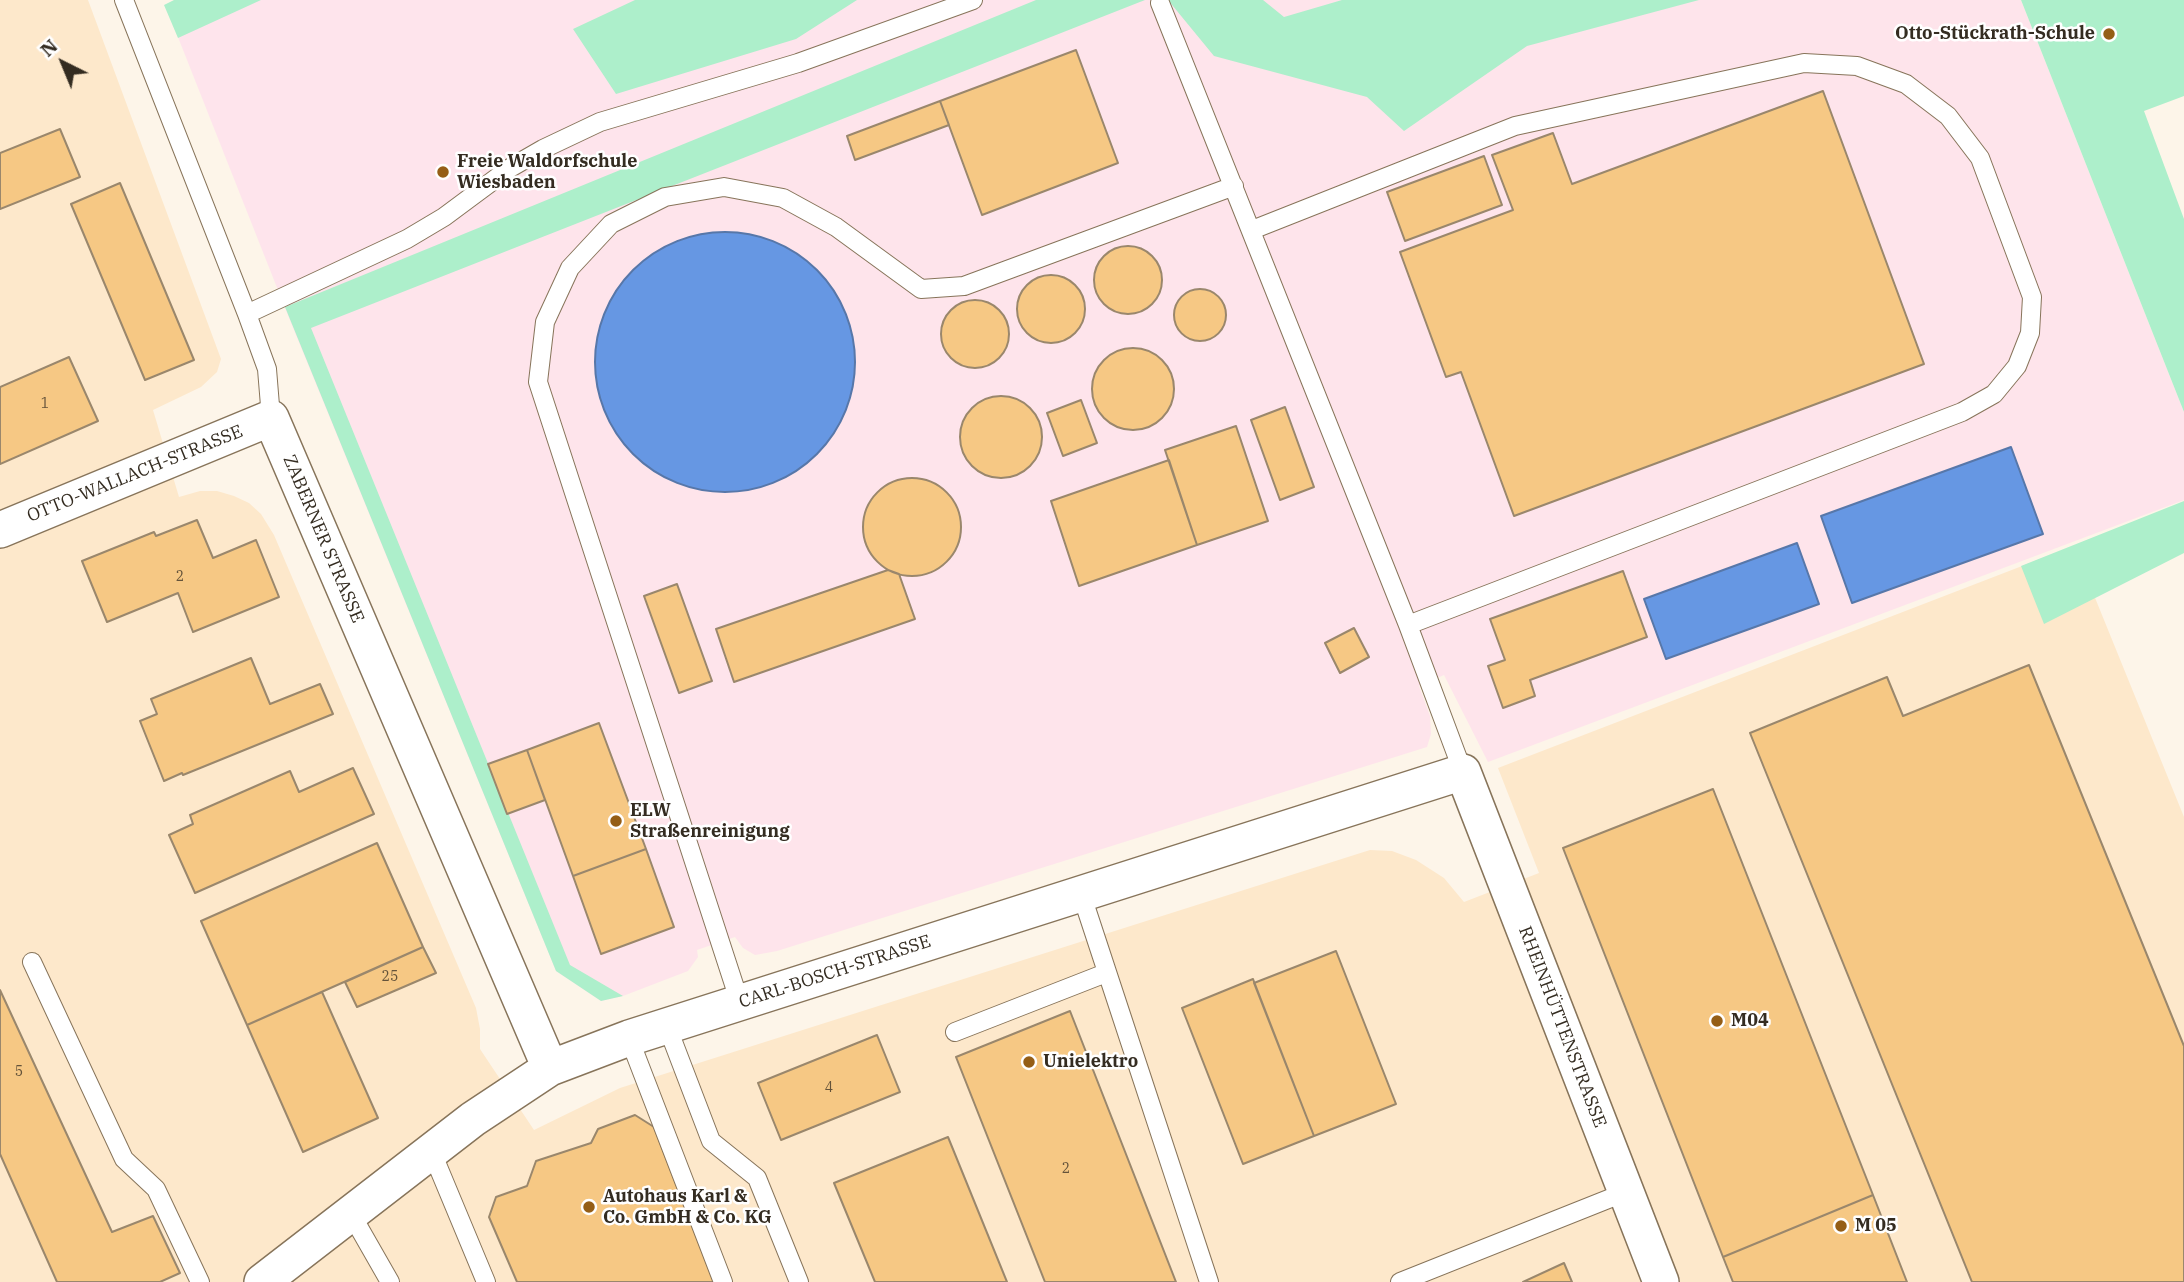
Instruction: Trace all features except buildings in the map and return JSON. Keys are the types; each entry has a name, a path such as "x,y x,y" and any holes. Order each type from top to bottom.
{"street":[{"name":"OTTO-WALLACH-STRASSE","path":"0,530 271,418"},
{"name":"ZABERNER STRASSE","path":"271,418 550,1068"},
{"name":"CARL-BOSCH-STRASSE","path":"262,1282 430,1150 550,1068 629,1038 1463,772"},
{"name":"RHEINHÜTTENSTRASSE","path":"1463,772 1661,1282"}],"lane":[{"name":"ZABERNER STRASSE","path":"124,0 267,369 271,418"},
{"path":"247,314 407,239 444,217 521,162 600,122 798,63 973,0"},
{"path":"1160,3 1408,625 1463,772"},
{"path":"1251,230 1516,126 1804,63 1857,66 1906,84 1948,116 1980,158 2032,297 2030,333 2017,366 1994,394 1962,412 1408,625"},
{"path":"740,1003 538,382 545,322 570,268 611,224 665,197 724,187 783,198 836,227 921,289 964,286 1234,186"},
{"path":"1081,894 1209,1282"},
{"path":"32,962 124,1159 156,1189 200,1282"},
{"path":"955,1032 1106,973"},
{"path":"667,1026 711,1141 757,1178 799,1282"},
{"path":"629,1038 723,1282"},
{"path":"430,1150 486,1282"},
{"path":"1400,1282 1626,1192"},
{"path":"350,1212 390,1282"}],"shaded area":[{"path":"0,0 88,0 221,359 217,372 201,387 153,410 179,497 200,491 217,491 234,496 249,503 261,514 274,535 476,1008 480,1049 534,1130 620,1088 1370,850 1392,851 1416,860 1444,878 1464,902 1539,873 1498,768 2074,546 2184,817 2184,1282 0,1282"},
{"name":"Freie Waldorfschule Wiesbaden","path":"223,0 1088,0 289,318 172,22"},
{"path":"1089,0 2021,0 2184,412 2184,500 1488,762 1444,675 1419,686 1430,716 1431,734 1427,747 777,951 755,955 743,948 735,937 697,950 698,957 688,971 623,996 601,1001 556,971 289,318"}],"green space":[{"path":"174,0 261,0 178,38 164,5"},
{"path":"635,0 857,0 796,39 616,94 573,29"},
{"path":"1036,0 1145,0 311,328 570,965 623,996 601,1001 556,971 285,307"},
{"path":"1168,0 1263,0 1284,17 1342,0 1699,0 1527,46 1404,131 1367,97 1214,56"},
{"path":"2021,0 2184,0 2184,96 2144,111 2184,219 2184,412"},
{"path":"2184,501 2184,553 2044,624 2021,566"}],"water":[{"path":"712,232 738,232 763,237 786,247 808,261 826,279 850,324 855,362 850,400 840,423 826,445 808,463 763,487 738,492 712,492 687,487 664,477 642,463 624,445 600,400 595,375 595,349 600,324 610,301 624,279 642,261 687,237"},
{"path":"2011,447 2043,534 1852,603 1821,516"},
{"path":"1797,543 1819,604 1666,659 1644,599"}],"place":[{"name":"Otto-Stückrath-Schule","path":"2109,34"},
{"name":"Freie Waldorfschule Wiesbaden","path":"443,172"},
{"name":"ELW Straßenreinigung","path":"616,821"},
{"name":"M04","path":"1717,1021"},
{"name":"Unielektro","path":"1029,1062"},
{"name":"Autohaus Karl & Co. GmbH & Co. KG","path":"589,1207"},
{"name":"M 05","path":"1841,1226"}]}
